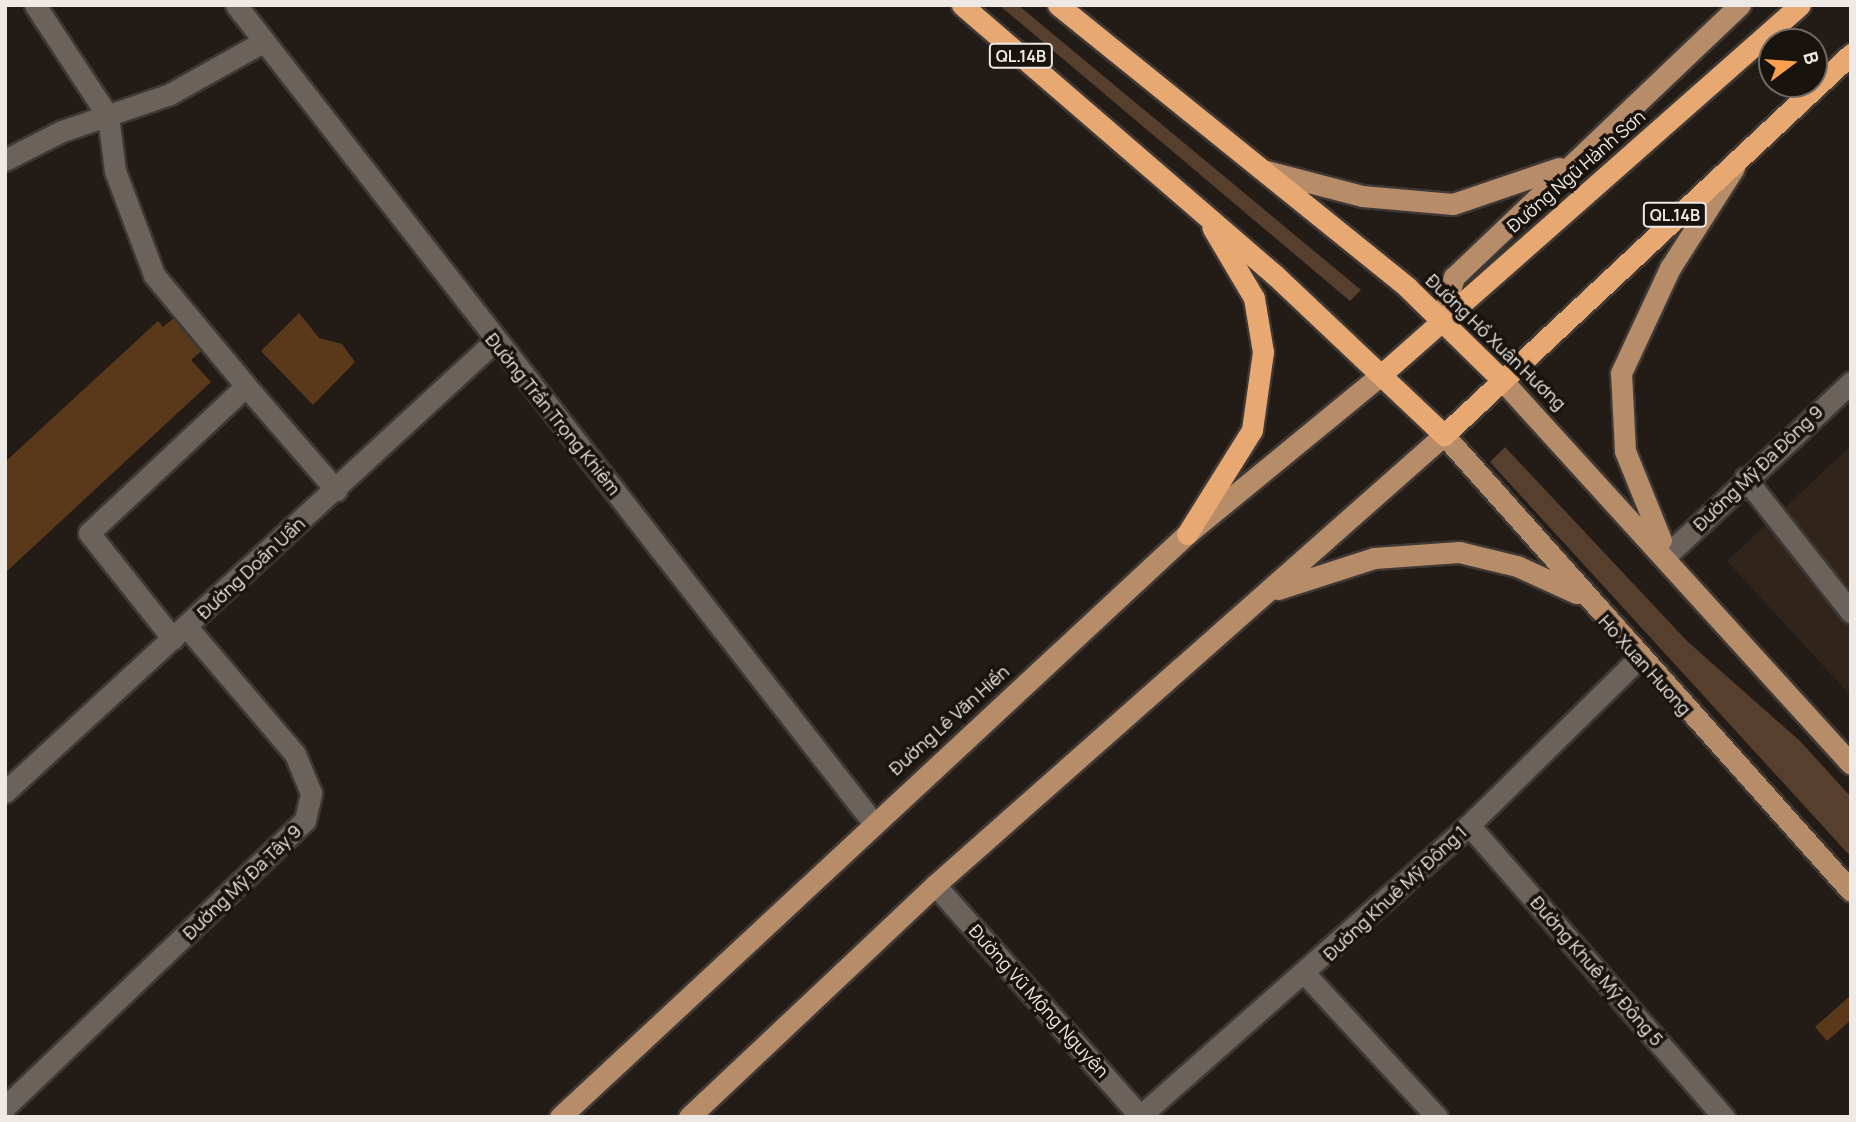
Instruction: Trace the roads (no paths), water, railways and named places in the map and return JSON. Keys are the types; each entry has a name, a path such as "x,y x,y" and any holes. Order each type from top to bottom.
{"highway":[{"name":"QL.14B","path":"962,5 1202,210 1383,373"},
{"name":"Đường Hồ Xuân Hương","path":"1058,5 1266,171 1442,317 1501,379"},
{"name":"Đường Ngũ Hành Sơn","path":"1383,373 1442,317 1800,5"},
{"name":"QL.14B","path":"1501,379 1851,54"},
{"path":"1187,534 1252,430 1263,352 1254,298 1202,210"},
{"path":"1383,373 1444,435 1501,379"}],"main road":[{"path":"1442,317 1454,277 1565,166 1740,5"},
{"path":"1667,555 1625,451 1621,373 1670,268 1748,147"},
{"path":"1266,171 1362,196 1453,204 1565,166"},
{"name":"Đường Lê Văn Hiến","path":"559,1117 872,821 1187,534 1383,373"},
{"name":"Đường Hồ Xuân Hương","path":"1501,379 1667,555 1851,764"},
{"path":"689,1117 935,885 1444,435"},
{"name":"Ho Xuan Huong","path":"1444,435 1584,597 1851,891"},
{"path":"1269,592 1374,558 1459,552 1517,566 1584,597"}],"street":[{"path":"35,5 108,116 115,171 154,275 336,490"},
{"name":"Đường Trần Trọng Khiêm","path":"238,6 261,43 872,821"},
{"path":"5,160 108,116 170,94 261,43"},
{"name":"Đường Doãn Uẩn","path":"5,792 495,341"},
{"name":"Đường Mỹ Đa Đông 9","path":"1667,555 1745,478 1851,382"},
{"name":"Đường Mỹ Đa Tây 9","path":"5,1107 305,820 311,793 295,754 89,533 246,386"},
{"path":"1745,478 1851,612"},
{"name":"Đường Khuê Mỹ Đông 1","path":"1140,1116 1306,975 1469,825 1639,658"},
{"name":"Đường Khuê Mỹ Đông 5","path":"1469,825 1724,1117"},
{"name":"Đường Vũ Mộng Nguyên","path":"935,885 1140,1116"},
{"path":"1306,975 1437,1117"}]}
